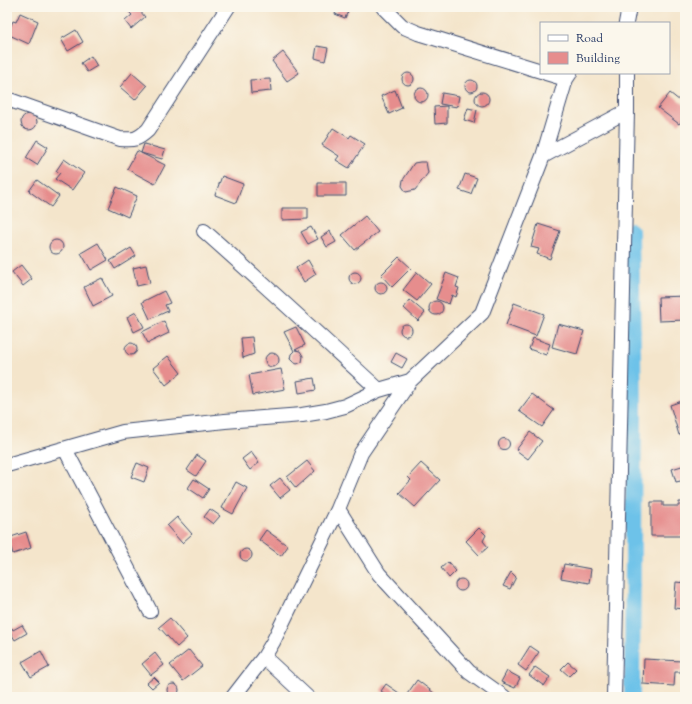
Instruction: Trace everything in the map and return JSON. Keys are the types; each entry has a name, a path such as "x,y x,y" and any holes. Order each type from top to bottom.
{"street":[{"path":"7,99 120,139 140,137 148,130 228,7"},
{"path":"383,7 402,26 418,33 540,71"},
{"path":"626,22 628,7"},
{"path":"233,697 264,657 287,614 338,510 361,453 410,381 482,313 543,156 568,76 553,74"},
{"path":"614,697 627,74"},
{"path":"543,156 627,111"},
{"path":"204,231 379,390"},
{"path":"7,465 123,432 225,421 302,415 326,411 345,406 379,390 410,381"},
{"path":"65,449 150,611"},
{"path":"338,510 378,574 469,672 504,697"},
{"path":"264,657 307,697"}],"building":[{"path":"130,7 143,7 144,8 140,11 145,17 131,29 125,21 132,15 127,10"},
{"path":"338,7 350,7 345,18 335,14"},
{"path":"20,13 38,21 29,44 7,34 13,21 16,22"},
{"path":"76,30 83,42 68,51 61,39"},
{"path":"317,46 328,48 325,61 315,58"},
{"path":"283,52 299,73 287,81 272,61"},
{"path":"91,56 97,66 87,72 81,63"},
{"path":"132,73 147,86 135,100 120,87"},
{"path":"408,73 412,75 414,79 412,83 408,85 404,83 402,79 404,75"},
{"path":"270,79 271,91 251,93 250,80"},
{"path":"469,80 473,80 477,86 473,92 469,92 465,88 465,84"},
{"path":"421,88 426,90 428,95 426,100 421,102 416,100 414,95 416,90"},
{"path":"395,90 402,108 389,114 381,96"},
{"path":"482,92 487,94 489,99 487,104 482,106 477,104 475,99 477,94"},
{"path":"442,93 459,96 457,107 440,104"},
{"path":"670,93 685,105 685,117 679,124 658,108"},
{"path":"447,106 447,123 435,124 434,107"},
{"path":"468,108 477,110 474,123 464,120"},
{"path":"29,114 35,116 37,122 35,128 29,130 23,128 21,122 23,116"},
{"path":"333,128 349,138 351,135 365,144 349,168 336,160 339,156 322,145"},
{"path":"37,140 48,147 37,165 26,158"},
{"path":"144,144 165,150 162,159 141,153"},
{"path":"137,151 165,165 155,184 127,169"},
{"path":"64,159 84,173 72,190 55,179 60,173 56,171"},
{"path":"426,162 428,173 415,190 406,192 402,186 403,180 414,163"},
{"path":"465,174 477,178 471,194 459,190"},
{"path":"222,176 243,184 236,203 215,195"},
{"path":"37,180 59,196 51,207 29,191"},
{"path":"318,183 346,183 346,196 318,196"},
{"path":"117,187 137,196 128,217 108,208"},
{"path":"282,208 308,208 308,219 282,220"},
{"path":"365,216 378,232 355,250 342,235"},
{"path":"538,224 560,231 550,259 537,254 539,249 531,247"},
{"path":"311,227 318,239 308,244 301,232"},
{"path":"330,231 336,242 327,247 321,237"},
{"path":"56,240 61,242 63,247 61,252 56,254 51,252 49,247 51,242"},
{"path":"98,243 108,260 91,270 81,253"},
{"path":"131,248 136,256 115,269 110,261"},
{"path":"399,257 411,268 392,287 381,275"},
{"path":"308,260 316,274 304,282 296,268"},
{"path":"21,265 32,279 23,286 12,272"},
{"path":"146,265 150,283 137,286 133,268"},
{"path":"357,272 360,273 360,283 353,284 350,283 349,276 350,273"},
{"path":"417,272 431,284 417,301 403,290"},
{"path":"446,273 459,278 456,287 459,288 456,297 452,295 449,304 436,299"},
{"path":"102,278 112,296 93,306 84,287"},
{"path":"381,282 385,284 387,288 385,292 381,294 377,292 375,288 377,284"},
{"path":"164,291 170,303 165,305 168,311 150,319 142,302"},
{"path":"685,296 685,320 659,321 658,297"},
{"path":"410,300 425,313 418,321 404,308"},
{"path":"436,301 441,303 443,308 441,313 436,315 431,313 429,308 431,303"},
{"path":"514,303 544,314 536,336 506,325"},
{"path":"136,312 144,327 134,332 127,317"},
{"path":"164,321 169,333 148,343 142,332"},
{"path":"404,324 408,324 412,330 408,336 404,336 400,332 400,328"},
{"path":"558,324 584,331 577,354 552,347"},
{"path":"296,327 305,345 295,350 300,351 303,356 302,362 297,364 290,359 291,354 294,351 284,332"},
{"path":"252,337 254,354 243,358 241,338"},
{"path":"533,338 550,344 546,355 529,349"},
{"path":"129,343 133,343 137,349 133,355 129,355 125,351 125,347"},
{"path":"269,353 275,353 279,357 279,363 275,367 269,367 265,363 265,357"},
{"path":"396,353 407,359 402,368 391,362"},
{"path":"168,356 181,373 166,385 153,368"},
{"path":"281,369 285,389 253,395 249,375"},
{"path":"314,378 316,390 299,393 297,381"},
{"path":"532,394 554,410 542,427 519,411"},
{"path":"685,400 685,433 679,435 670,405"},
{"path":"530,432 542,441 528,459 516,450"},
{"path":"504,438 508,440 510,444 508,448 504,450 500,448 498,444 500,440"},
{"path":"251,452 259,463 250,470 242,459"},
{"path":"197,455 206,461 196,476 187,470"},
{"path":"307,461 315,471 296,488 287,477"},
{"path":"137,463 149,468 144,482 131,477"},
{"path":"421,463 440,480 415,507 399,493 411,480 408,477"},
{"path":"685,465 685,480 676,482 672,469"},
{"path":"280,478 290,490 280,498 270,486"},
{"path":"194,479 209,489 203,498 188,488"},
{"path":"236,482 247,488 233,514 222,508"},
{"path":"651,502 663,502 663,506 679,506 679,502 685,502 685,536 651,536"},
{"path":"210,509 220,516 213,524 204,517"},
{"path":"177,517 192,534 182,543 167,526"},
{"path":"479,528 486,535 483,541 488,547 479,555 466,541"},
{"path":"266,530 288,546 281,556 259,540"},
{"path":"26,532 31,548 13,554 8,538"},
{"path":"244,549 248,549 252,555 248,561 244,561 240,557 240,553"},
{"path":"448,562 456,571 449,578 441,568"},
{"path":"564,564 591,569 589,583 561,578"},
{"path":"511,572 516,577 510,589 503,586"},
{"path":"461,579 465,581 467,585 465,589 461,591 457,589 455,585 457,581"},
{"path":"676,582 685,583 685,609 674,608"},
{"path":"170,618 187,638 177,647 159,627"},
{"path":"22,625 27,633 15,640 9,630 12,628 13,630"},
{"path":"530,646 539,652 526,671 518,665"},
{"path":"189,650 202,666 183,681 170,665"},
{"path":"41,651 49,667 31,677 22,662"},
{"path":"155,653 164,665 151,675 142,664"},
{"path":"644,659 682,661 681,672 675,672 674,686 643,684"},
{"path":"568,662 576,669 569,676 561,669"},
{"path":"535,667 550,677 544,686 529,675"},
{"path":"507,671 520,678 515,688 501,682"},
{"path":"154,677 159,682 152,688 147,683"},
{"path":"417,680 434,693 431,697 405,697"},
{"path":"175,684 178,685 178,695 171,696 168,695 167,688 168,685"},
{"path":"386,684 399,693 396,697 389,697 381,691"}],"waterway":[{"path":"631,231 634,406 632,697"}]}
